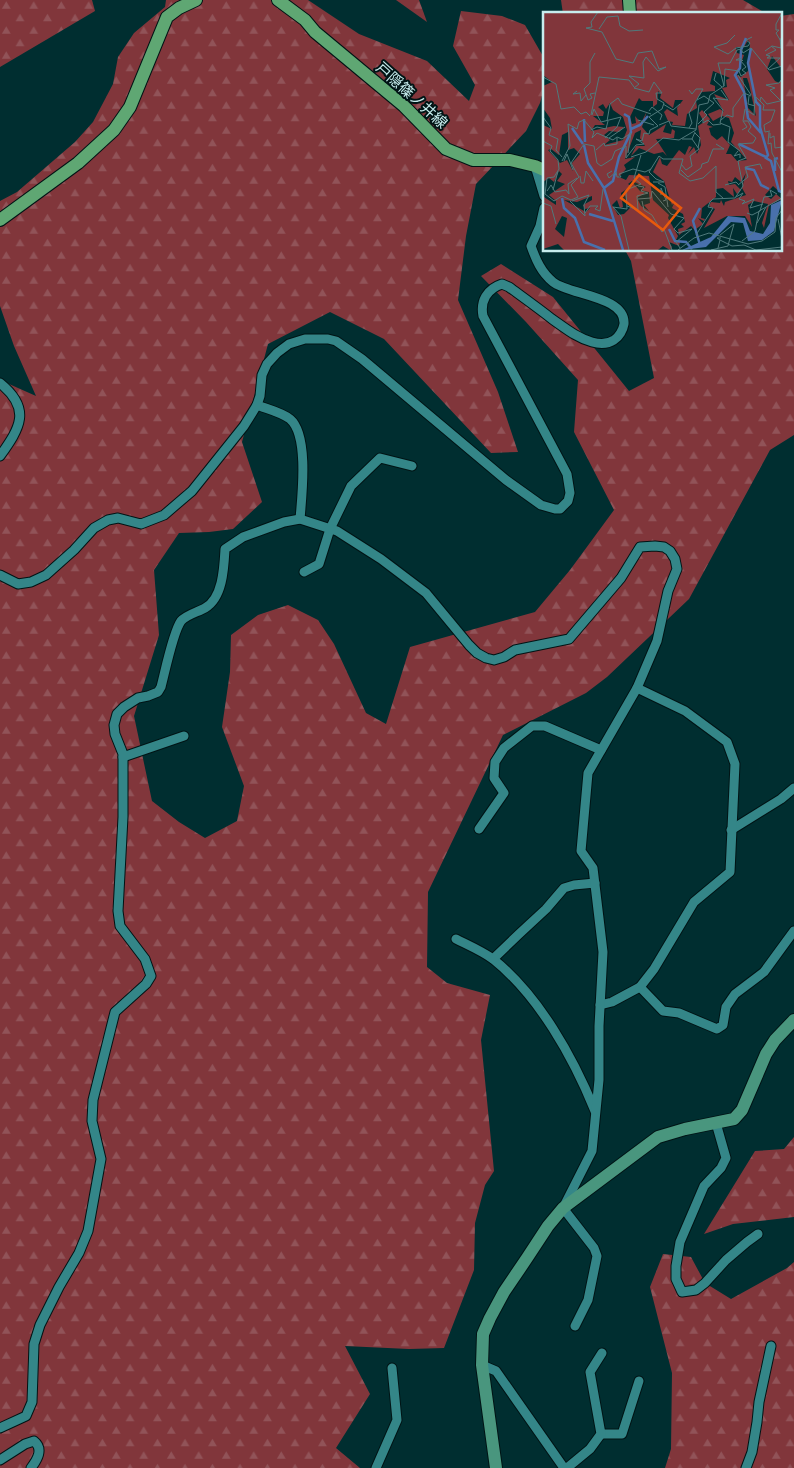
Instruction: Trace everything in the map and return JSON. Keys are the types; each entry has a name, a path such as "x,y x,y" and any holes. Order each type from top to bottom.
{"main road":[{"path":"0,220 78,163 114,130 130,107 168,17 179,8 196,0"},
{"name":"戸隠篠ノ井線","path":"278,0 404,106 446,149 473,160 510,160 540,168"}],"street":[{"path":"540,168 543,189"},
{"path":"0,576 18,584 31,582 46,575 74,550 94,528 108,520 118,518 141,524 164,515 192,491 244,426 257,405 262,375 267,364 289,344 305,339 336,341 362,359 506,480 542,505 560,509 570,497 567,474 483,316 481,307 494,286 502,284 509,287 573,334 592,342 605,343 614,340 621,334 624,325 620,311 610,303 553,282 539,268 531,246 540,226 543,212"},
{"path":"0,383 18,403 20,418 15,435 0,456"},
{"path":"257,405 283,415 291,420 297,430 302,444 300,519"},
{"path":"304,572 319,564 330,529 351,486 380,458 412,466"},
{"path":"0,1428 26,1416 32,1402 34,1344 40,1325 79,1253 88,1231 101,1159 92,1121 93,1100 115,1012 146,984 150,976 145,959 120,926 118,911 123,817 123,757 114,734 114,725 117,714 131,702 158,692 161,687 176,629 183,619 208,607 217,594 222,582 225,549 243,537 284,522 300,519 337,531 375,555 426,592 469,645 477,653 494,660 504,657 515,650 569,639 621,578 640,547 664,547 670,551 675,559 677,569 668,591 657,641 637,688 588,773 581,851 593,868 603,952 598,1080 592,1151 563,1208 548,1226 504,1292 483,1334 482,1365 496,1468"},
{"path":"600,1005 612,1002 640,987 654,969 694,902 730,872 735,764 727,742 685,711 637,688"},
{"path":"478,829 504,793 494,778 495,762 504,748 532,726 545,726 601,750"},
{"path":"123,757 184,736"},
{"path":"731,830 781,799 794,788"},
{"path":"493,959 546,910 564,888 595,883"},
{"path":"640,987 663,1011 679,1013 717,1029 723,1025 726,1007 735,994 764,972 794,931"},
{"path":"456,939 493,959 524,989 548,1022 582,1078 596,1112"},
{"path":"563,1208 658,1137 685,1129 734,1119 742,1110 766,1054 775,1040 794,1020"},
{"path":"716,1123 726,1158 721,1168 704,1186 680,1242 676,1279 682,1292 696,1290 726,1260 758,1234"},
{"path":"563,1208 594,1248 597,1256 588,1300 575,1326"},
{"path":"746,1468 752,1452 758,1402 771,1346"},
{"path":"482,1365 496,1371 565,1468 590,1450 600,1434 590,1372 602,1353"},
{"path":"376,1468 397,1420 392,1368"},
{"path":"600,1434 622,1434 639,1381"},
{"path":"0,1460 25,1444 34,1441 39,1450 38,1458 31,1468"}],"green space":[{"path":"0,0 92,0 95,11 0,67"},
{"path":"166,0 308,0 359,34 427,61 469,101 475,85 453,46 461,11 502,16 525,25 543,56 543,92 540,103 526,131 476,184 466,236 458,300 498,392 518,452 491,453 384,339 330,312 268,344 242,442 262,502 233,529 179,533 154,570 159,635 134,716 152,801 179,822 205,838 237,821 244,786 222,727 230,672 231,635 258,615 288,605 318,620 334,644 366,713 386,724 410,647 535,612 570,570 614,510 574,432 578,380 526,322 481,276 501,264 553,297 629,391 654,378 631,261 626,251 782,251 782,16 794,14 794,435 770,450 689,599 607,677 586,693 503,735 428,892 427,967 447,983 490,995 481,1040 494,1171 485,1185 475,1223 474,1270 444,1348 409,1349 345,1346 370,1394 336,1448 360,1468 0,1468 0,380 36,396 14,346 0,306 0,201 17,192 75,142 93,122 113,84 118,57 134,33 165,7"},
{"path":"396,0 419,0 427,22"},
{"path":"561,0 743,0 764,12 563,12"},
{"path":"794,1137 794,1217 733,1224 704,1234 755,1151 784,1149"},
{"path":"663,1254 691,1257 705,1283 731,1299 787,1268 794,1262 794,1468 665,1468 671,1449 672,1373 650,1287"}]}
